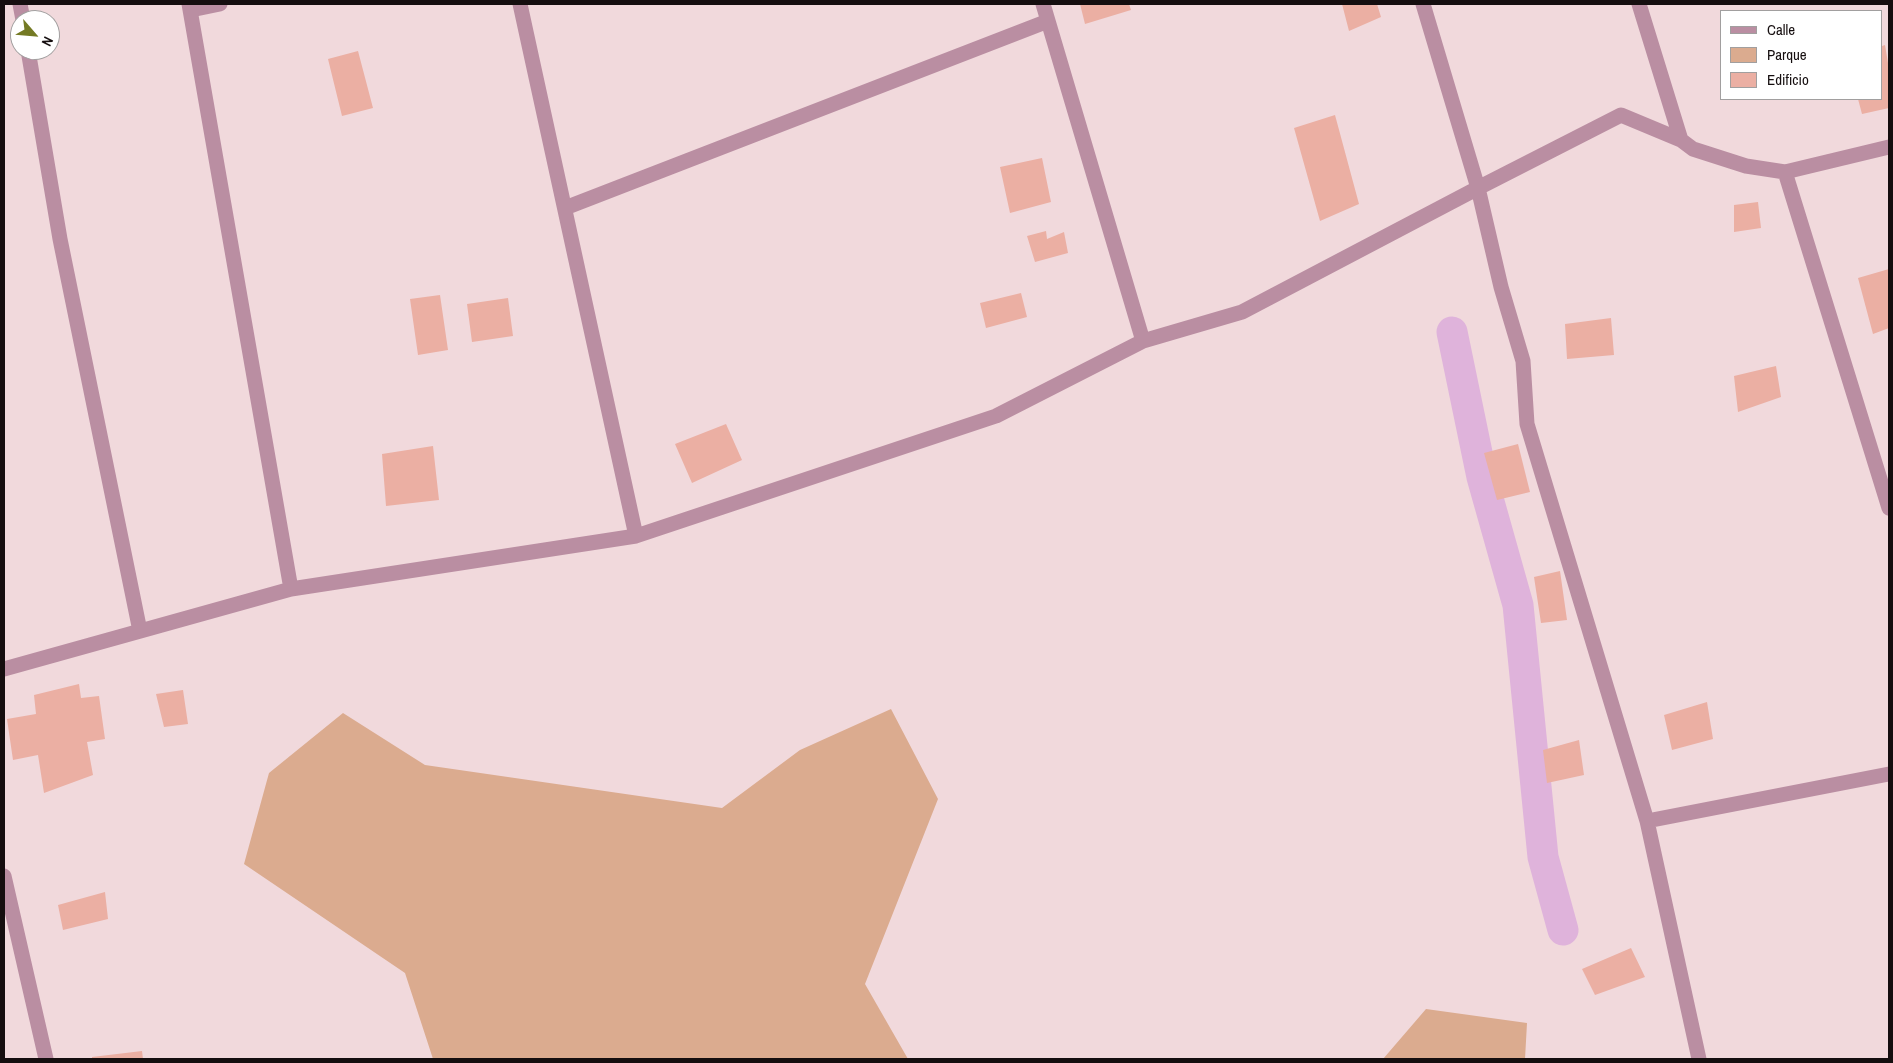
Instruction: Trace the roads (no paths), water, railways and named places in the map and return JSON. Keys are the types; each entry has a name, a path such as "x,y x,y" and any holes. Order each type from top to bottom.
{"street":[{"path":"220,4 190,7 291,589"},
{"path":"520,4 636,536"},
{"path":"1043,4 1142,341"},
{"path":"1423,4 1478,188 1501,287 1523,361 1527,424 1646,821 1699,1059"},
{"path":"1640,4 1681,140"},
{"path":"565,208 1048,21"},
{"path":"30,60 60,239 140,632"},
{"path":"4,670 291,589 636,536 996,416 1142,341 1242,312 1621,115 1681,140 1693,150 1737,163 1785,172 1889,147"},
{"path":"1785,172 1889,508"},
{"path":"1646,821 1889,774"},
{"path":"4,876 46,1059"}],"waterway":[{"path":"1452,332 1482,477 1518,605 1543,857 1563,930"}]}
